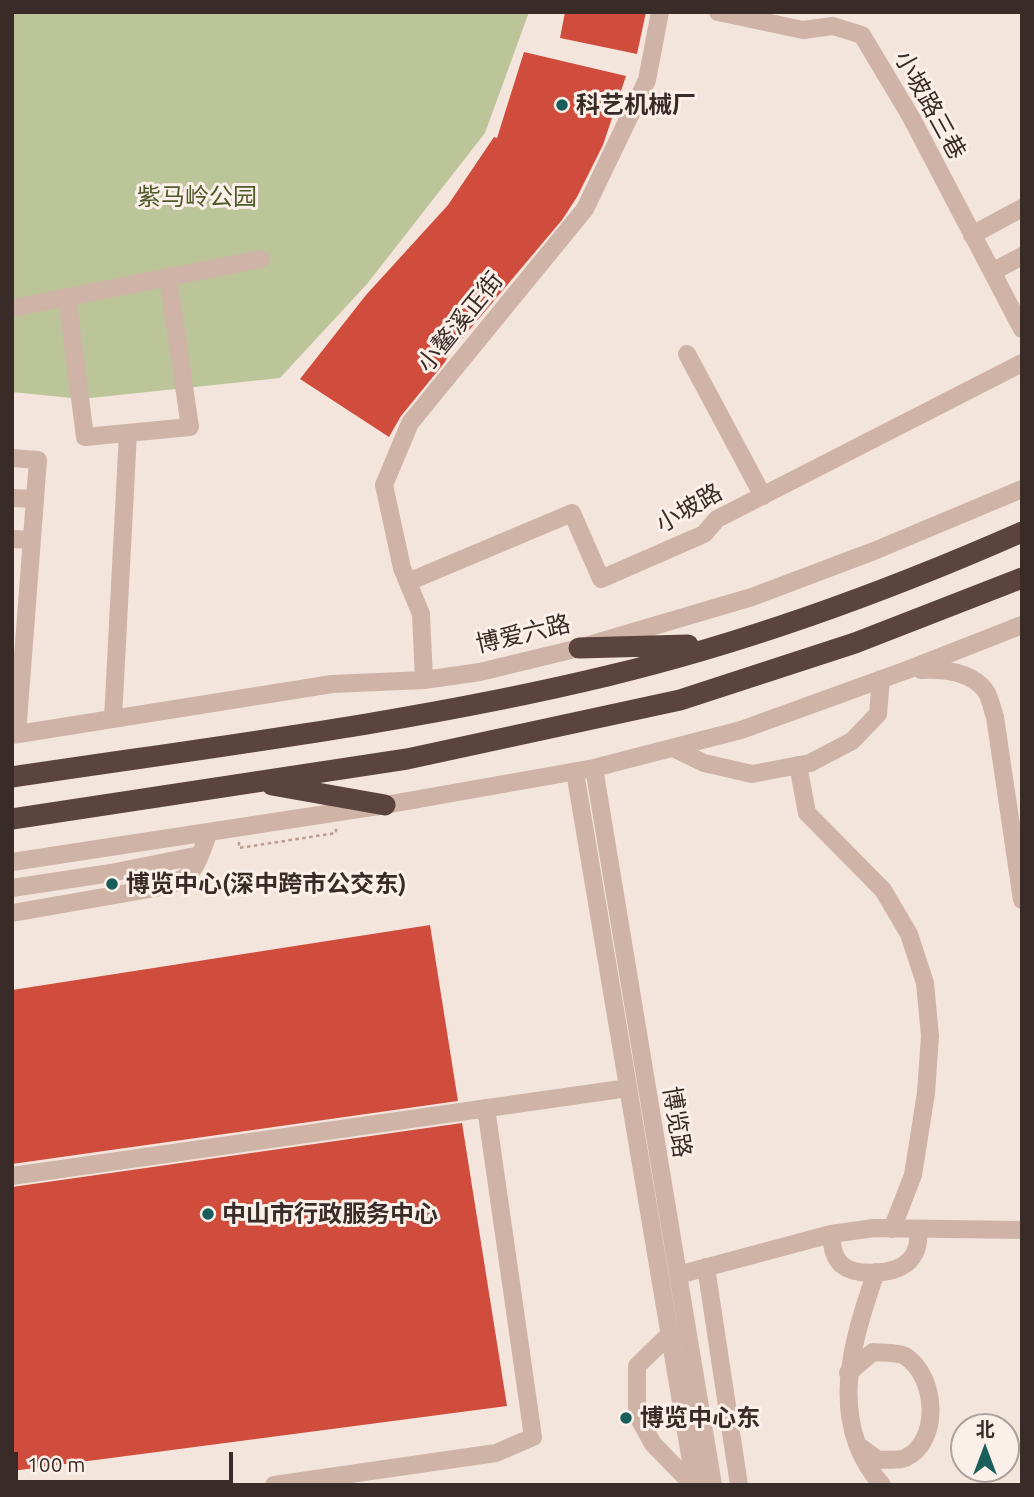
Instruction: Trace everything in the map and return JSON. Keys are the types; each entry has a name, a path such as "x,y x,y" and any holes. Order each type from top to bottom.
{"highway":[{"path":"12,777 430,713 608,676 779,627 947,565 1022,532"},
{"path":"12,819 407,760 680,700 855,643 1022,578"},
{"path":"579,648 718,645"},
{"path":"253,781 385,805"}],"street":[{"name":"小鳌溪正街","path":"424,680 421,614 402,568 384,485 410,423 585,209 647,80 660,12"},
{"name":"小坡路三巷","path":"718,12 803,30 833,26 862,35 911,117 992,272 1017,309 1022,329"},
{"path":"972,235 1022,208"},
{"path":"992,272 1022,256"},
{"path":"12,308 261,259"},
{"path":"67,297 85,437 190,427 168,277"},
{"path":"687,354 763,496"},
{"name":"小坡路","path":"408,582 572,513 601,579 704,534 717,519 1022,363"},
{"path":"113,719 128,433"},
{"path":"12,458 38,460 32,540 21,579 15,734"},
{"name":"博爱六路","path":"15,734 332,684 424,680 480,672 579,648 752,597 874,551 1022,489"},
{"path":"12,498 35,499"},
{"path":"12,538 32,540"},
{"path":"12,862 385,805 594,768 741,730 1022,625"},
{"path":"907,670 944,669 967,677 986,691 995,717 1022,900"},
{"path":"673,748 704,763 752,774 810,763 852,741 878,714 881,679"},
{"path":"798,765 807,813 883,890 909,934 925,983 930,1036 926,1093 913,1175 892,1228"},
{"name":"博览路","path":"594,768 678,1275 678,1333 694,1485"},
{"name":"博览路","path":"575,772 628,1088 678,1333 713,1485"},
{"path":"12,913 167,886 184,879 194,869 209,832"},
{"path":"12,888 123,871 200,855"},
{"path":"12,1176 628,1088"},
{"path":"274,1485 496,1453 533,1437 486,1108"},
{"path":"678,1275 831,1234 874,1228 1022,1230"},
{"path":"831,1234 832,1251 841,1264 855,1271 876,1272 896,1268 909,1261 919,1244 918,1230"},
{"path":"706,1267 739,1485"},
{"path":"876,1272 859,1323 848,1373 850,1421 867,1469 882,1485"},
{"path":"678,1333 637,1366 637,1415 653,1444 694,1485"},
{"path":"848,1373 873,1352 903,1355 920,1369 930,1391 931,1415 923,1443 905,1458 878,1460 859,1446"}],"path":[{"path":"237,828 239,848 281,842 337,833 333,813"}],"green space":[{"name":"紫马岭公园","path":"12,12 529,12 485,133 367,284 280,378 81,399 12,392"}],"building":[{"path":"565,12 646,12 637,54 560,38"},
{"path":"524,52 626,76 603,145 577,197 562,220 449,354 401,416 389,437 300,379 366,295 448,205 494,137 497,138"},
{"path":"430,925 458,1101 12,1164 12,990"},
{"path":"462,1123 507,1406 12,1471 12,1187"}],"place":[{"name":"科艺机械厂","path":"562,105"},
{"name":"博览中心(深中跨市公交东)","path":"112,884"},
{"name":"中山市行政服务中心","path":"208,1214"},
{"name":"博览中心东","path":"626,1418"}]}
